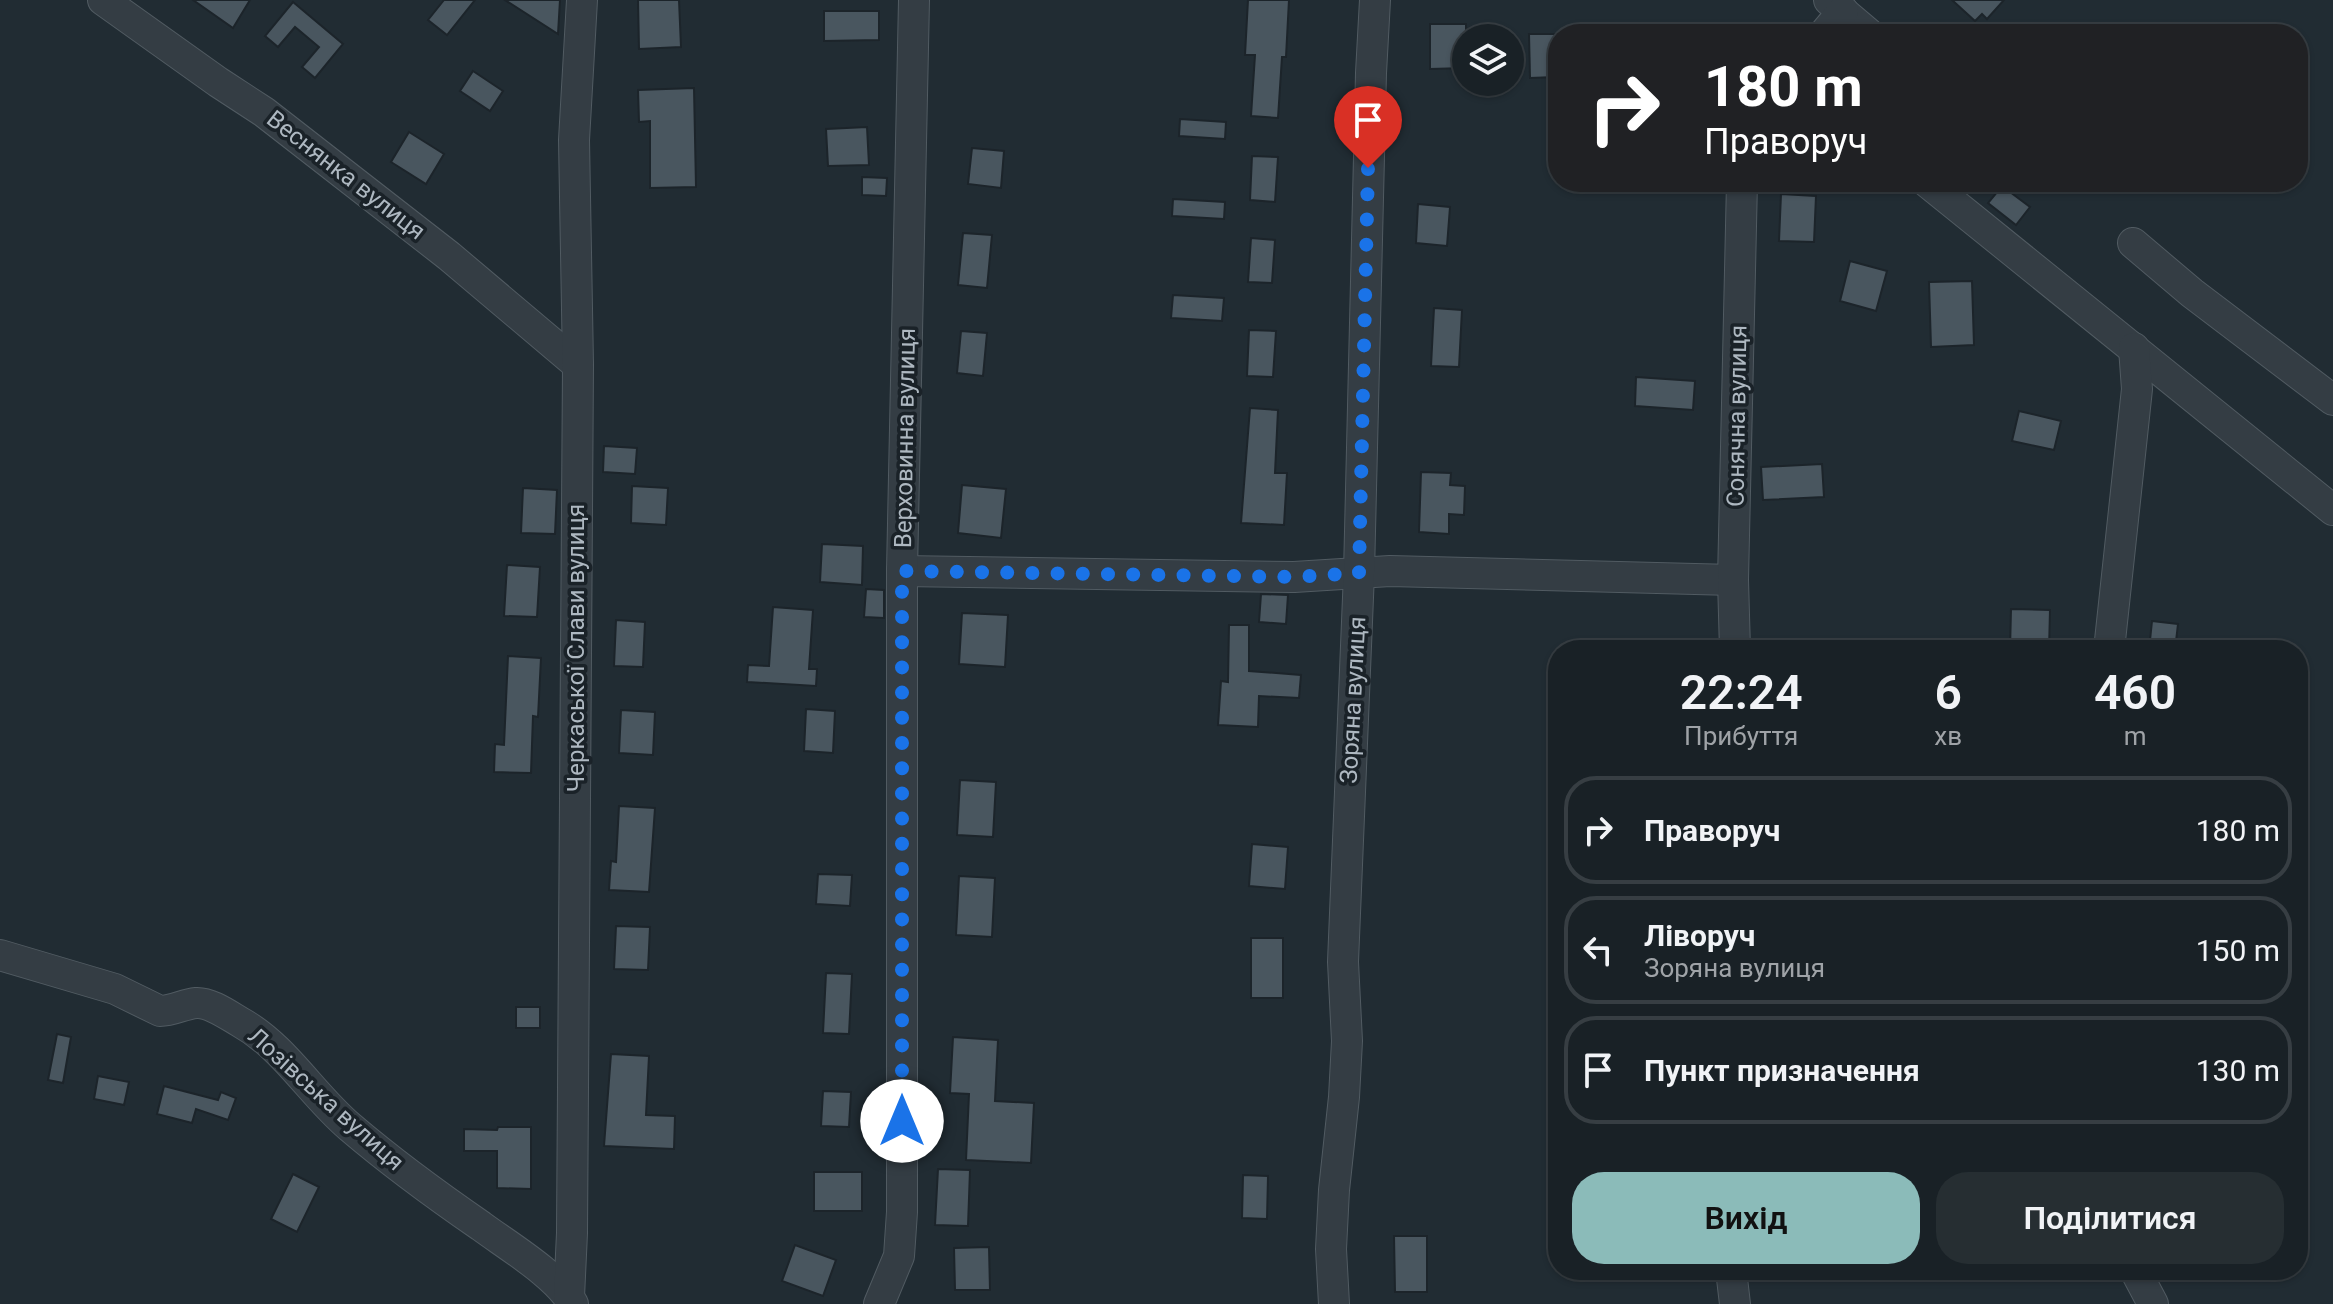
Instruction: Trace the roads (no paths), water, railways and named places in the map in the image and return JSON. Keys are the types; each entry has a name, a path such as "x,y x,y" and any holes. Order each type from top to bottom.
{"street":[{"name":"Веснянка вулиця","path":"103,0 264,112 449,256 578,365"},
{"name":"Черкаської Слави вулиця","path":"571,1300 578,365 574,140 582,0"},
{"name":"Верховинна вулиця","path":"879,1304 899,1256 902,1212 902,571 914,0"},
{"name":"Зоряна вулиця","path":"1334,1304 1331,1249 1347,1041 1343,962 1359,573 1375,0"},
{"name":"Сонячна вулиця","path":"1735,640 1733,580 1742,192"},
{"path":"1939,192 2333,510"},
{"path":"2133,243 2192,293 2333,400"},
{"path":"2110,640 2137,389 2134,348"},
{"path":"902,571 1294,577 1390,571 1733,580"},
{"name":"Лозівська вулиця","path":"0,955 115,989 160,1011 206,1004 244,1024 281,1053 347,1125 424,1186 538,1268 571,1300"},
{"path":"1732,1280 1735,1304"},
{"path":"2140,1280 2153,1304"}]}
